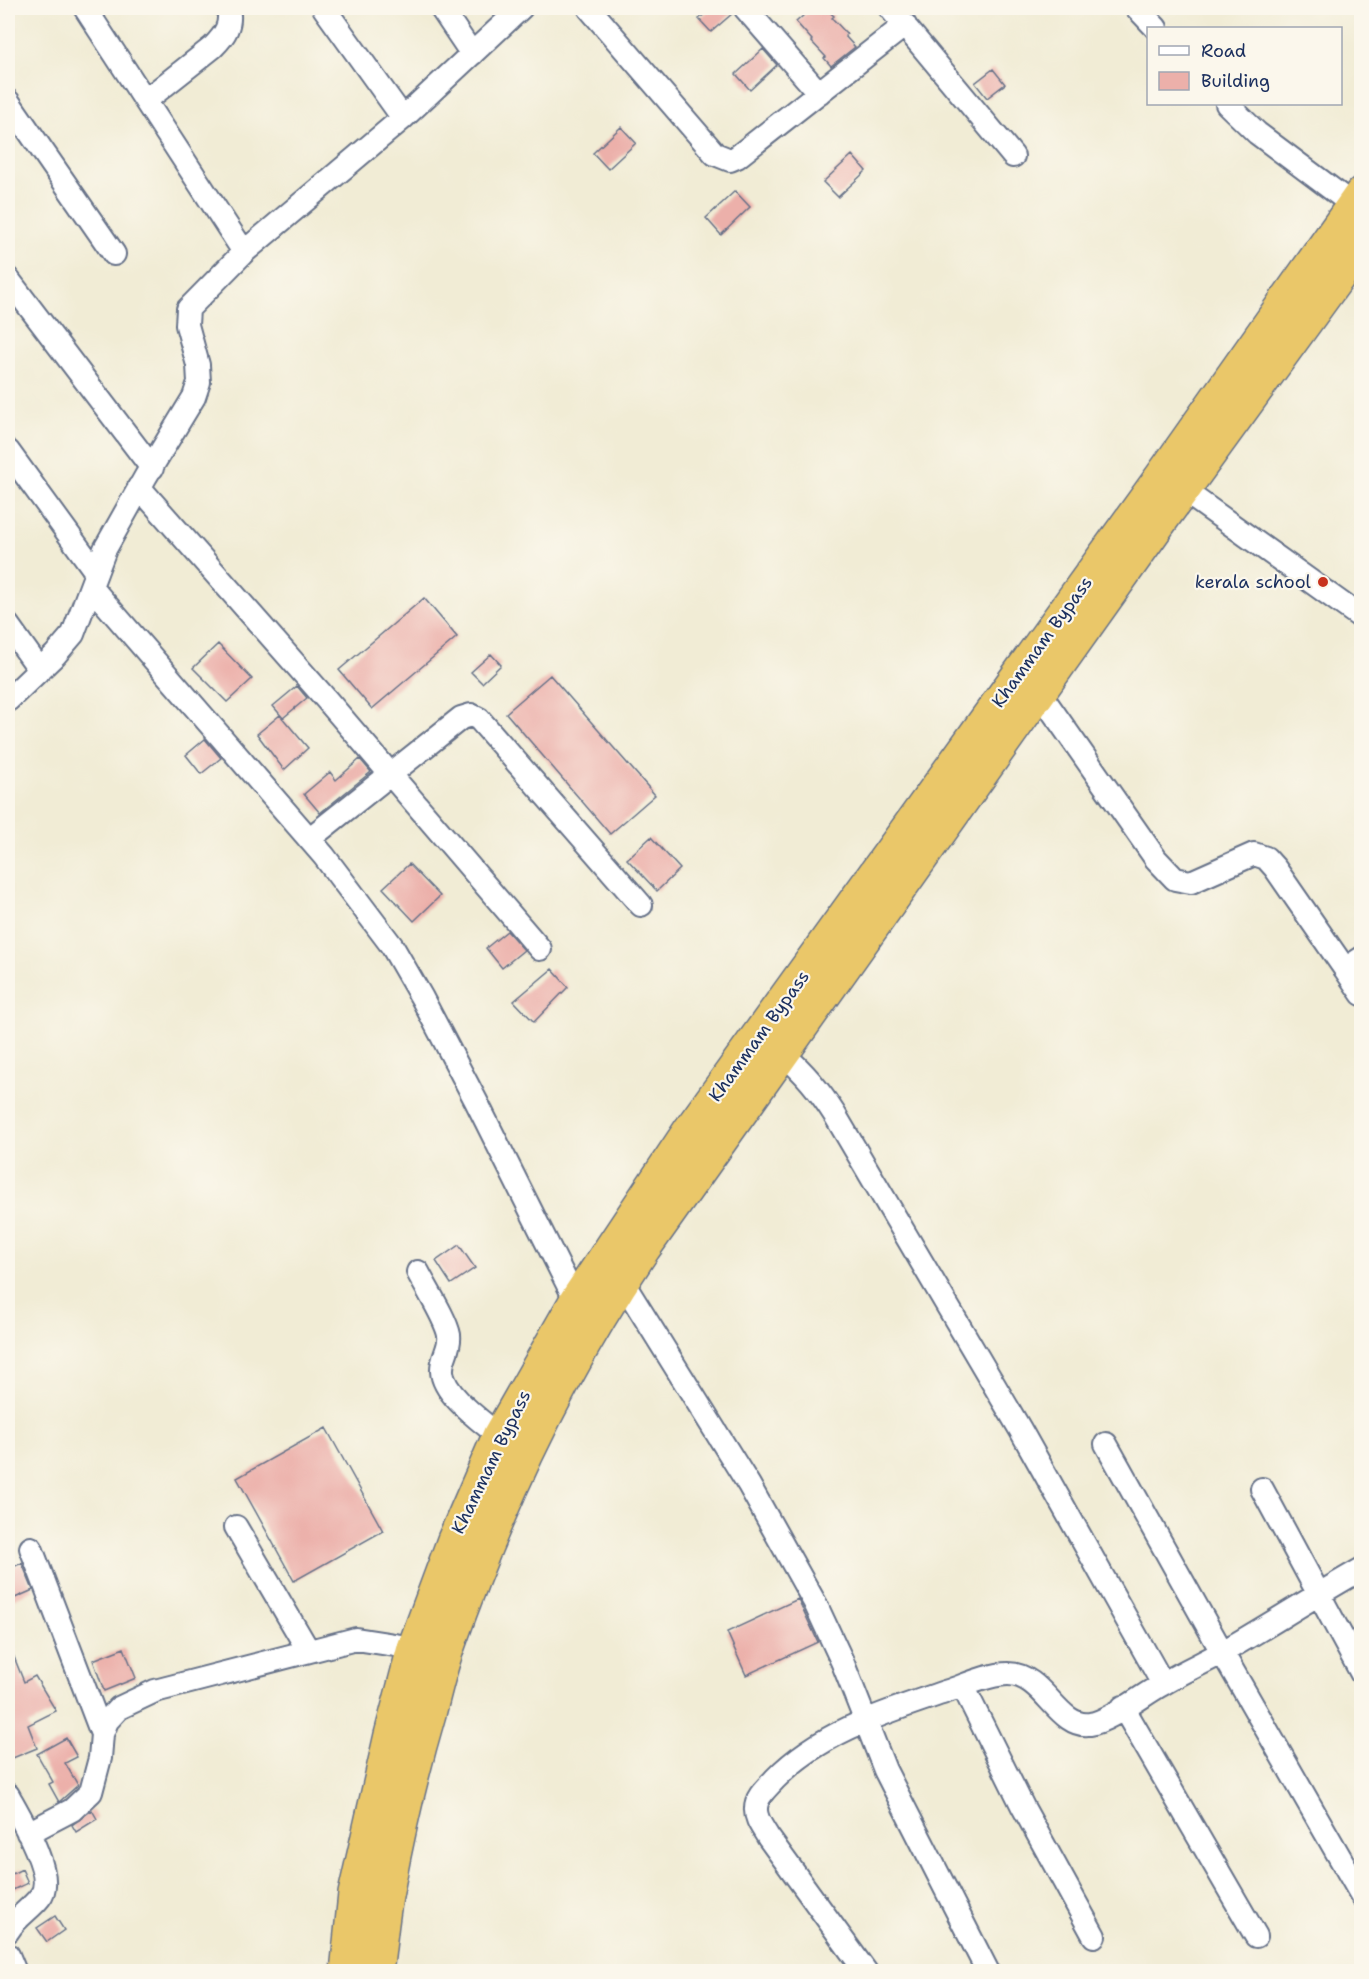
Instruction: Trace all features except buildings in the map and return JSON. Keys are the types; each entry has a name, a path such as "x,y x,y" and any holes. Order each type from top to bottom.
{"highway":[{"name":"Khammam Bypass","path":"376,1971 387,1888 417,1756 446,1650 490,1534 532,1442 573,1362 712,1126 1271,346 1357,199"},
{"name":"Khammam Bypass","path":"1271,346 1362,244"},
{"name":"Khammam Bypass","path":"346,1971 355,1894 391,1735 414,1648 454,1540 499,1436 576,1301 612,1245 712,1126 782,1053 1039,692 1173,483"}],"street":[{"path":"85,8 244,252"},
{"path":"146,100 223,37 230,18 228,8"},
{"path":"324,8 403,104"},
{"path":"441,8 472,54"},
{"path":"8,700 73,634 105,549 139,487 194,397 199,382 198,365 187,325 195,302 244,252 403,104 472,54 521,8"},
{"path":"589,8 715,154 730,160 737,157 905,25"},
{"path":"745,8 819,93"},
{"path":"890,8 1013,156"},
{"path":"1137,8 1155,27"},
{"path":"8,101 114,254"},
{"path":"1228,105 1257,133 1357,199"},
{"path":"8,279 152,468"},
{"path":"8,451 94,580 309,839 392,946 422,998 576,1301"},
{"path":"1173,483 1362,618"},
{"path":"139,487 540,949"},
{"path":"8,625 40,670"},
{"path":"1039,692 1166,872 1175,879 1191,882 1254,854 1262,855 1353,964 1362,994"},
{"path":"309,839 461,718 471,715 475,716 641,905"},
{"path":"782,1053 818,1088 836,1115 1020,1430 1163,1684"},
{"path":"418,1272 450,1338 442,1362 443,1380 463,1405 499,1436"},
{"path":"622,1281 749,1485 815,1603 842,1661 885,1770 978,1968"},
{"path":"1106,1444 1362,1896"},
{"path":"1262,1489 1362,1674"},
{"path":"236,1527 308,1650"},
{"path":"31,1548 102,1734"},
{"path":"866,1971 768,1837 760,1824 756,1808 757,1801 765,1789 811,1748 865,1719 1007,1673 1029,1679 1069,1720 1080,1724 1090,1724 1222,1652 1362,1569"},
{"path":"28,1833 72,1810 91,1792 100,1758 102,1734 107,1721 119,1708 156,1691 356,1639 414,1648"},
{"path":"963,1686 1023,1807 1094,1936"},
{"path":"1123,1707 1256,1936"},
{"path":"8,1795 28,1833 45,1876 45,1888 40,1897 19,1916 8,1931"},
{"path":"8,1954 15,1971"}],"place":[{"name":"kerala school","path":"1323,582"}]}
